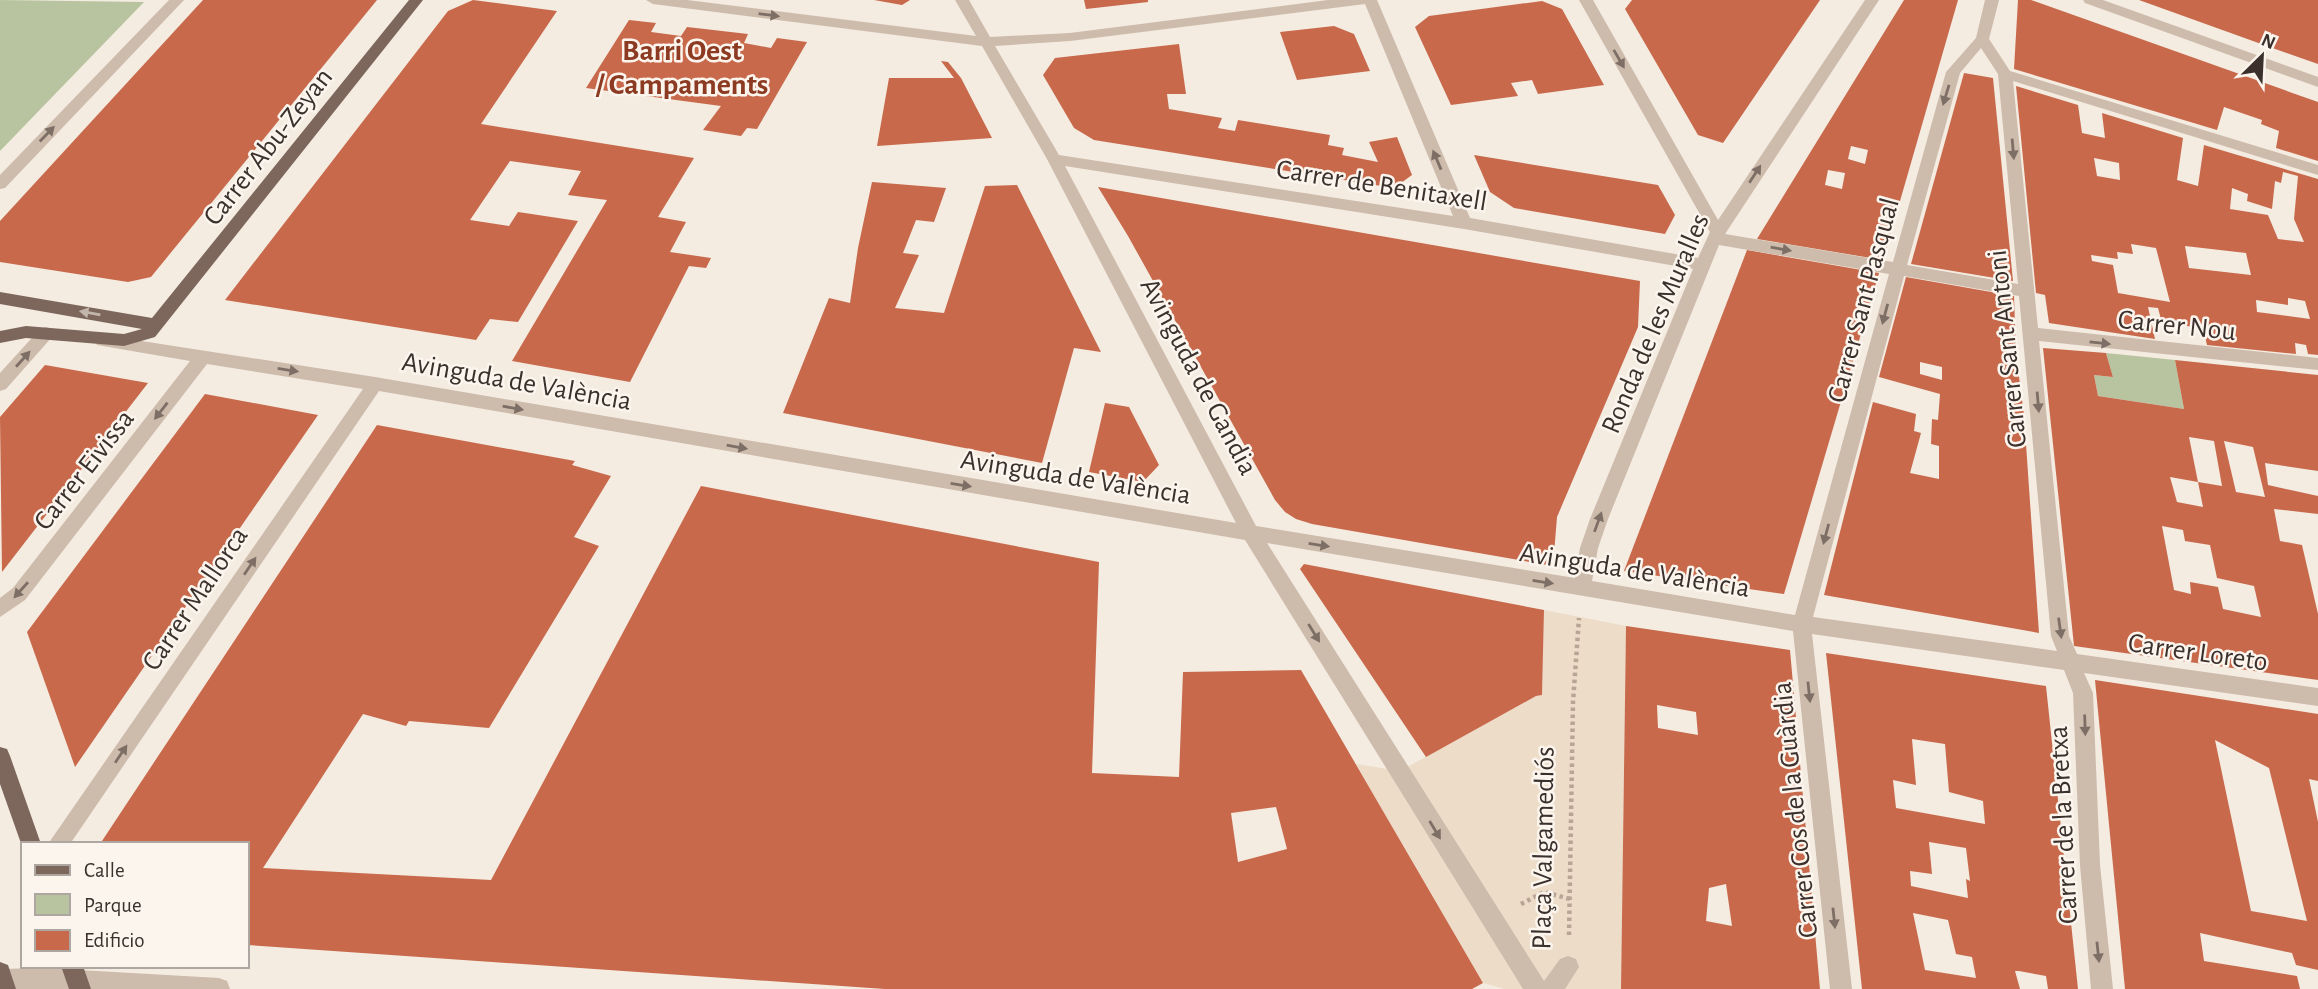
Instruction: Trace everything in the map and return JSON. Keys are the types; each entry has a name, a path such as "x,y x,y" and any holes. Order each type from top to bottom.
{"main road":[{"name":"Carrer Abu-Zeyan","path":"157,325 416,0"},
{"path":"0,298 157,325"},
{"name":"Avinguda de València","path":"0,337 26,332 124,340 149,332 157,325"},
{"path":"0,756 30,842"}],"street":[{"path":"0,184 177,0"},
{"path":"653,0 987,41 1070,37 1362,0"},
{"name":"Avinguda de Gandia","path":"962,0 1054,159 1251,534 1400,771"},
{"path":"1370,0 1464,223"},
{"path":"1586,0 1716,235 2026,291"},
{"name":"Ronda de les Muralles","path":"1582,588 1589,548 1599,519 1716,235 1872,0"},
{"name":"Carrer Sant Pasqual","path":"1802,624 1897,269 1954,72 1982,38 1992,0"},
{"path":"2090,0 2318,82"},
{"name":"Carrer Sant Antoni","path":"1982,38 2005,74 2060,636 2069,660"},
{"path":"2005,74 2318,170"},
{"name":"Carrer de Benitaxell","path":"1054,159 1464,223 1702,265"},
{"path":"0,384 46,333"},
{"name":"Carrer Nou","path":"2032,334 2318,364"},
{"name":"Avinguda de València","path":"75,337 375,384 856,468 1802,624 2069,660"},
{"name":"Carrer Eivissa","path":"0,609 19,594 203,357"},
{"name":"Carrer Mallorca","path":"59,842 375,384"},
{"name":"Carrer Cos de la Guàrdia","path":"1802,624 1841,989"},
{"name":"Carrer Loreto","path":"2069,660 2318,698"},
{"name":"Carrer de la Bretxa","path":"2069,660 2083,693 2090,865 2102,989"},
{"name":"Plaça Valgamediós","path":"1400,771 1536,989"},
{"path":"1551,989 1568,967"},
{"path":"2,980 77,979 219,989"}],"path":[{"name":"Plaça Valgamediós","path":"1568,967 1573,702 1582,588"}],"green space":[{"path":"0,0 144,2 0,151"},
{"path":"2106,353 2175,360 2184,409 2098,396 2094,375 2113,377"}],"shaded area":[{"path":"1544,610 1626,626 1621,989 1505,989 1483,983 1356,764 1400,771 1542,695"}],"building":[{"path":"203,0 377,0 151,277 128,282 0,262 0,221"},
{"path":"473,0 557,11 481,124 694,158 658,217 686,222 670,252 711,258 706,268 689,266 630,382 512,361 607,200 568,195 581,171 510,161 470,220 509,226 518,212 578,221 518,322 490,319 476,340 225,300 448,11"},
{"path":"874,0 910,0 902,5"},
{"path":"1084,0 1148,0 1148,2 1086,9"},
{"path":"1632,0 1820,0 1723,143 1698,135 1625,9"},
{"path":"1904,0 1958,0 1883,260 1757,239","holes":["1851,146 1868,150 1865,164 1848,159","1828,170 1845,173 1842,189 1825,185"]},
{"path":"2018,0 2031,0 2318,102 2318,161 2276,148 2279,131 2261,124 2262,120 2224,107 2217,130 2014,69"},
{"path":"2139,0 2318,0 2318,64 2264,45"},
{"path":"1542,1 1562,9 1604,85 1538,94 1532,80 1511,83 1518,96 1451,105 1415,27 1429,16"},
{"path":"629,20 656,23 651,32 681,36 687,27 748,34 744,43 771,48 777,38 807,42 757,129 747,128 741,136 703,130 721,106 586,88"},
{"path":"1334,26 1354,34 1370,71 1297,80 1280,32"},
{"path":"1179,44 1186,94 1167,94 1169,109 1222,118 1218,128 1235,131 1238,120 1330,135 1328,145 1344,148 1342,155 1378,162 1369,142 1397,137 1412,175 1394,188 1094,140 1074,128 1043,75 1055,58"},
{"path":"941,61 948,62 961,78 992,138 877,146 889,78 954,78"},
{"path":"1964,73 1993,78 2013,281 1911,264"},
{"path":"2016,86 2078,105 2082,133 2105,138 2102,113 2183,138 2177,180 2198,186 2204,145 2318,179 2318,355 2308,354 2306,345 2295,343 2296,354 2207,345 2203,328 2162,323 2158,308 2148,307 2155,339 2049,323 2045,295 2036,293","holes":["2094,158 2119,163 2120,180 2097,176","2283,172 2298,176 2294,219 2304,242 2278,239 2268,215 2230,209 2232,188 2248,194 2247,201 2272,209 2275,181 2281,183","2131,244 2156,248 2170,302 2118,293 2113,265 2092,261 2091,255 2118,259 2117,252 2133,254","2185,246 2246,253 2251,275 2189,268","2288,298 2305,301 2310,319 2257,312 2256,300 2288,305"]},
{"path":"1474,155 1658,185 1675,215 1665,234 1514,208 1490,192"},
{"path":"872,182 946,188 934,222 916,220 903,253 919,255 895,308 944,313 985,186 1017,185 1101,352 1074,348 1042,463 783,413 829,298 850,303"},
{"path":"1098,187 1640,281 1638,327 1557,517 1553,566 1312,524 1285,512 1275,500"},
{"path":"1747,250 1879,273 1784,594 1624,571"},
{"path":"1906,277 2014,296 2016,354 2024,415 2039,633 1824,595 1873,402 1916,414 1914,431 1921,433 1910,473 1939,479 1939,446 1931,444 1932,419 1938,420 1940,394 1879,377","holes":["1920,362 1942,367 1942,380 1920,374"]},
{"path":"2043,348 2106,353 2113,377 2094,375 2098,396 2184,409 2175,360 2318,375 2318,471 2265,463 2268,485 2318,496 2318,514 2274,509 2280,541 2302,545 2318,614 2318,680 2074,646","holes":["2189,437 2214,441 2222,486 2198,482","2224,441 2253,447 2265,497 2236,492","2170,477 2198,482 2203,507 2177,502","2162,526 2183,530 2185,541 2210,545 2217,578 2254,586 2261,617 2223,609 2218,587 2190,582 2191,594 2174,590"]},
{"path":"45,365 148,383 2,572 0,417"},
{"path":"205,394 318,415 75,767 27,632"},
{"path":"1105,403 1129,407 1159,465 1143,482 1089,472"},
{"path":"377,425 575,461 572,465 611,476 574,537 599,546 489,728 409,721 406,726 363,714 263,868 491,880 701,486 1099,562 1092,773 1179,777 1183,672 1301,670 1483,983 1472,989 885,989 248,945 248,842 101,842","holes":["1276,807 1287,849 1238,862 1231,813"]},
{"path":"1304,564 1544,610 1542,695 1426,757 1300,569"},
{"path":"1626,626 1790,650 1820,989 1621,989","holes":["1657,705 1696,712 1698,735 1658,728","1726,884 1732,926 1706,921 1709,888"]},
{"path":"1826,653 2046,686 2078,989 2048,989 2046,976 2015,971 2020,989 1862,989","holes":["1912,739 1945,744 1949,792 1983,801 1985,824 1896,808 1893,780 1916,785","1929,842 1966,848 1970,881 1966,879 1968,898 1911,886 1910,871 1932,874","1913,913 1948,920 1956,954 1972,957 1976,978 1925,970"]},
{"path":"2095,680 2318,714 2318,781 2309,779 2318,822 2318,970 2296,965 2292,953 2200,933 2204,961 2297,976 2300,989 2125,989","holes":["2215,740 2269,768 2307,921 2251,911"]}],"district":[{"name":"Barri Oest / Campaments","path":"682,67"}]}
